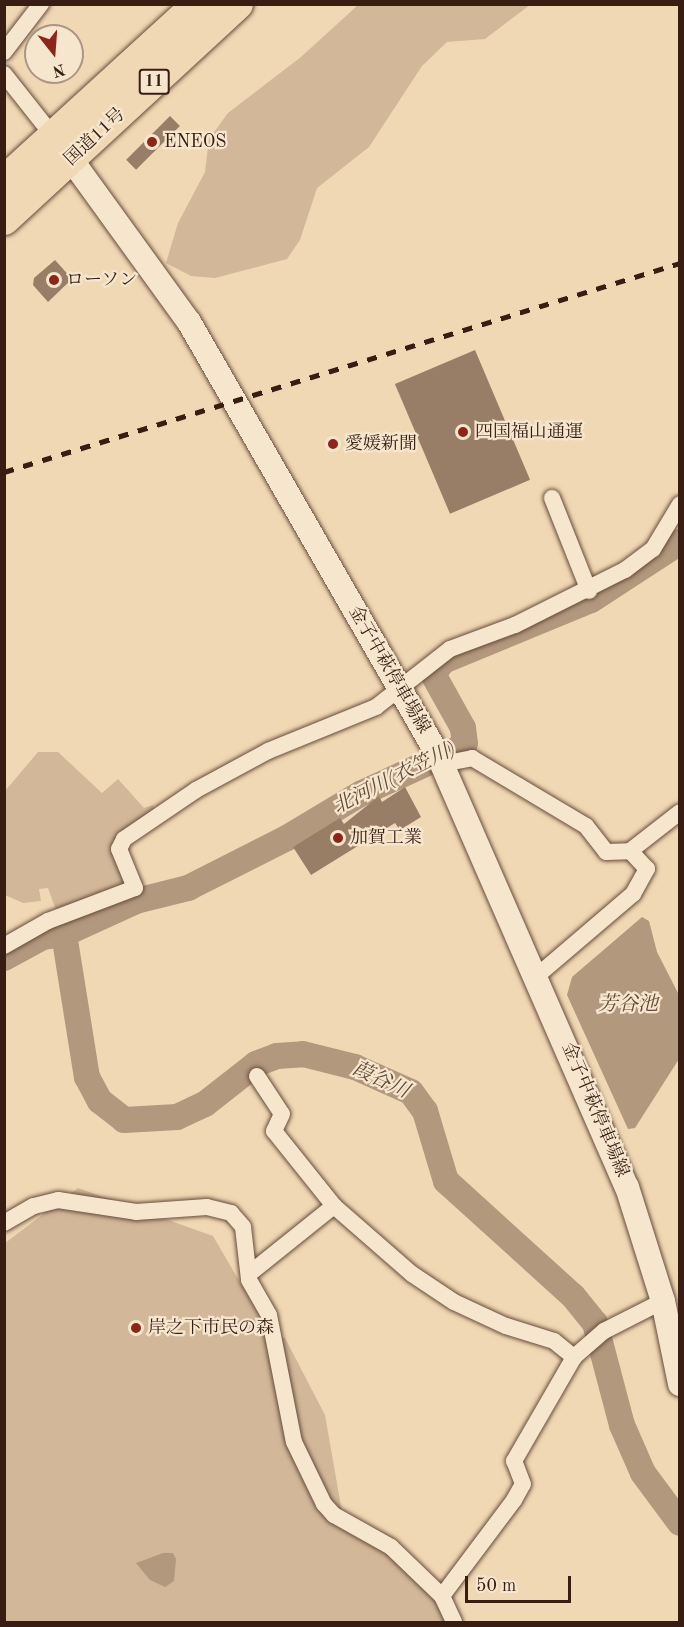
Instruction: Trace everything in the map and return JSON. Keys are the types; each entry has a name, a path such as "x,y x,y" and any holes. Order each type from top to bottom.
{"highway":[{"name":"国道11号","path":"4,219 63,148 199,4"},
{"name":"国道11号","path":"4,182 63,148 237,4"}],"main road":[{"name":"金子中萩停車場線","path":"63,148 189,322 402,690 439,759 538,975 627,1187 663,1301 680,1384"}],"street":[{"path":"4,52 41,4"},
{"path":"4,74 63,148"},
{"path":"552,498 589,591"},
{"path":"4,946 48,921 135,888 120,845 196,790 402,690 436,656 589,591 653,549 680,504"},
{"path":"439,759 472,758 586,826 606,852 630,851 680,812"},
{"path":"538,975 633,894 647,869 630,851"},
{"path":"257,1076 282,1114 274,1131 334,1206 412,1275 454,1302 506,1326 554,1341 574,1357"},
{"path":"4,1223 34,1206 58,1200 136,1212 220,1208 243,1227 249,1274 269,1315 294,1442 324,1504 334,1515 391,1547 442,1596 454,1623"},
{"path":"249,1274 334,1206"},
{"path":"442,1596 514,1500 523,1484 514,1461 574,1357 604,1331 663,1301"}],"shaded area":[{"path":"358,5 530,5 485,39 447,42 422,66 369,147 317,188 300,240 287,259 215,278 191,276 166,263 178,223 205,172 209,139 228,113 301,57"},
{"path":"38,752 58,752 102,793 118,779 144,808 153,805 155,811 117,836 125,884 56,910 48,888 39,889 41,901 23,903 5,895 5,791"},
{"name":"岸之下市民の森","path":"78,1188 213,1236 272,1337 285,1338 325,1415 342,1512 442,1602 451,1622 5,1622 5,1243"}],"water":[{"name":"芳谷池","path":"642,917 649,921 657,952 679,995 679,1059 635,1128 628,1129 567,995 572,977"},
{"path":"163,1553 173,1553 176,1559 174,1581 165,1587 150,1580 136,1563"}],"building":[{"name":"ENEOS","path":"170,116 180,126 136,170 126,160"},
{"name":"ローソン","path":"55,260 72,279 48,302 33,285 34,278"},
{"name":"四国福山通運","path":"475,350 530,480 450,514 395,384"},
{"name":"加賀工業","path":"405,787 421,817 400,830 395,823 311,875 293,847 340,818 344,824 379,796 382,802"}],"waterway":[{"name":"北河川(衣笠川)","path":"4,958 43,937 64,934 136,901 188,888 287,838 362,793 456,750 465,743 463,728 433,674 443,661 591,600 680,542"},
{"name":"葭谷川","path":"64,934 87,1077 100,1101 124,1120 177,1117 205,1104 256,1064 277,1056 303,1054 355,1067 411,1092 425,1111 446,1181 573,1296 595,1323 622,1425 643,1473 680,1523"}],"railway":[{"path":"4,472 680,263"}],"place":[{"name":"ENEOS","path":"152,142"},
{"name":"ローソン","path":"54,280"},
{"name":"四国福山通運","path":"463,432"},
{"name":"愛媛新聞","path":"333,444"},
{"name":"加賀工業","path":"338,838"},
{"name":"岸之下市民の森","path":"136,1328"}]}
